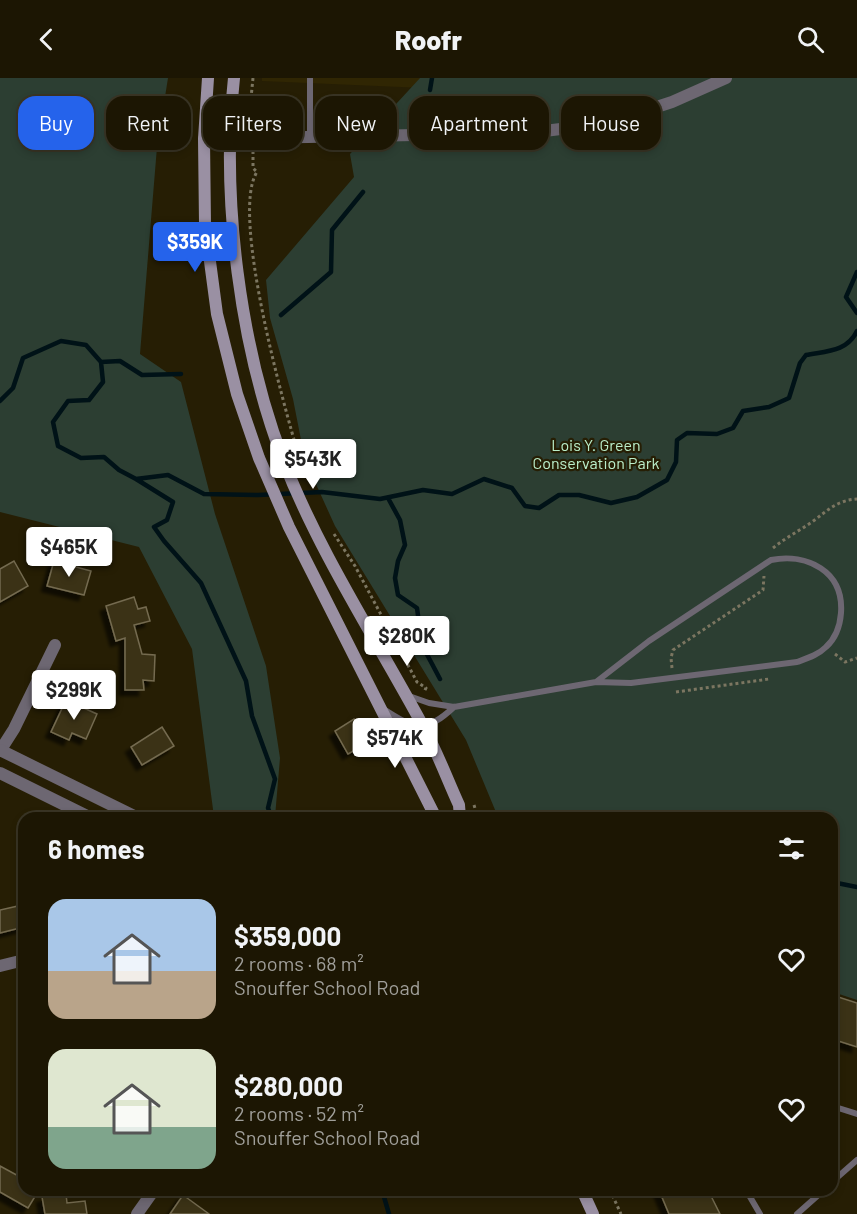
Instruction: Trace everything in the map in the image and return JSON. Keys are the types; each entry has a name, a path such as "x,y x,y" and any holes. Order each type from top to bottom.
{"main road":[{"path":"207,96 208,78"},
{"path":"233,96 234,78"},
{"path":"204,150 205,224 216,304 227,359 259,458 289,527 433,812"},
{"path":"231,150 235,241 248,332 268,416 284,462 315,530 424,728 459,805 460,812"},
{"path":"585,1196 593,1214"}],"street":[{"path":"303,136 528,133 585,126 629,116 672,102 726,78"},
{"path":"56,645 14,729 0,751 126,812"},
{"path":"0,773 80,812"},
{"path":"0,966 18,962"},
{"path":"137,1214 150,1196"}],"lane":[{"path":"310,78 310,136"},
{"path":"405,695 429,703 454,707 596,682 631,683 797,662 816,655 827,647 836,635 842,608 836,585 822,569 809,562 785,558 771,560 649,641 596,682"},
{"path":"378,705 401,720 424,728 439,721 454,707"},
{"path":"838,1108 857,1114"},
{"path":"838,1177 857,1160"},
{"path":"750,1196 760,1214"},
{"path":"797,1214 817,1196"}],"path":[{"path":"251,96 253,78"},
{"path":"253,168 257,171 249,191 250,230 256,272 275,372 302,466"},
{"path":"765,554 827,509 840,502 857,499"},
{"path":"332,531 356,566 417,682 426,688 423,693"},
{"path":"672,672 673,650 763,590 765,572"},
{"path":"827,647 845,662 857,658"},
{"path":"676,692 769,679"},
{"path":"613,1196 621,1214"}],"shaded area":[{"path":"262,78 551,78 493,91 262,81"}],"green space":[{"path":"0,78 168,78 165,96 106,96 106,150 157,150 140,354 181,382 215,514 266,666 280,758 275,812 213,812 192,649 139,547 0,512"},
{"name":"Lois Y. Green Conservation Park","path":"420,78 857,78 857,1000 838,994 838,812 496,812 466,740 335,526 304,455 293,399 270,318 266,280 354,177 350,154 354,150 397,150 397,103"}],"building":[{"path":"14,561 28,586 0,602 0,569"},
{"path":"54,561 91,571 84,595 47,586"},
{"path":"134,597 138,609 146,607 150,621 134,625 142,654 155,655 154,681 143,680 144,690 125,690 125,638 116,641 106,606"},
{"path":"66,700 97,714 86,739 72,733 69,740 51,732"},
{"path":"354,719 368,743 348,754 335,731"},
{"path":"162,727 174,746 142,765 131,747"},
{"path":"18,906 18,928 0,933 0,910"},
{"path":"838,997 857,1003 857,1047 838,1041"},
{"path":"0,1166 18,1176 18,1196 35,1196 28,1208 0,1192"},
{"path":"66,1196 67,1203 85,1201 87,1214 45,1214 42,1197"},
{"path":"184,1196 209,1214 170,1214"},
{"path":"662,1196 711,1196 720,1214 669,1214"}],"waterway":[{"path":"430,90 432,78"},
{"path":"281,315 331,272 332,230 363,192"},
{"path":"857,272 846,297 857,313"},
{"path":"0,401 13,388 23,358 61,341 86,345 101,362 103,382 89,400 68,401 53,422 58,446 81,458 104,457 119,470 136,479 168,475 204,494 258,495 322,492 380,499 423,490 452,494 484,479 512,488 525,506 539,508 559,495 579,495 611,503 637,497 667,480 676,462 677,440 687,433 717,434 733,428 743,411 769,407 789,398 800,363 806,355 842,347 853,338 857,331"},
{"path":"101,362 120,361 142,375 181,374"},
{"path":"136,479 173,502 167,520 154,527 201,583 246,681 252,716 275,779 268,808 270,812"},
{"path":"388,498 400,520 405,545 398,561 395,578 398,595 417,608 422,645 440,679"},
{"path":"838,883 857,887"},
{"path":"384,1196 389,1214"}]}
